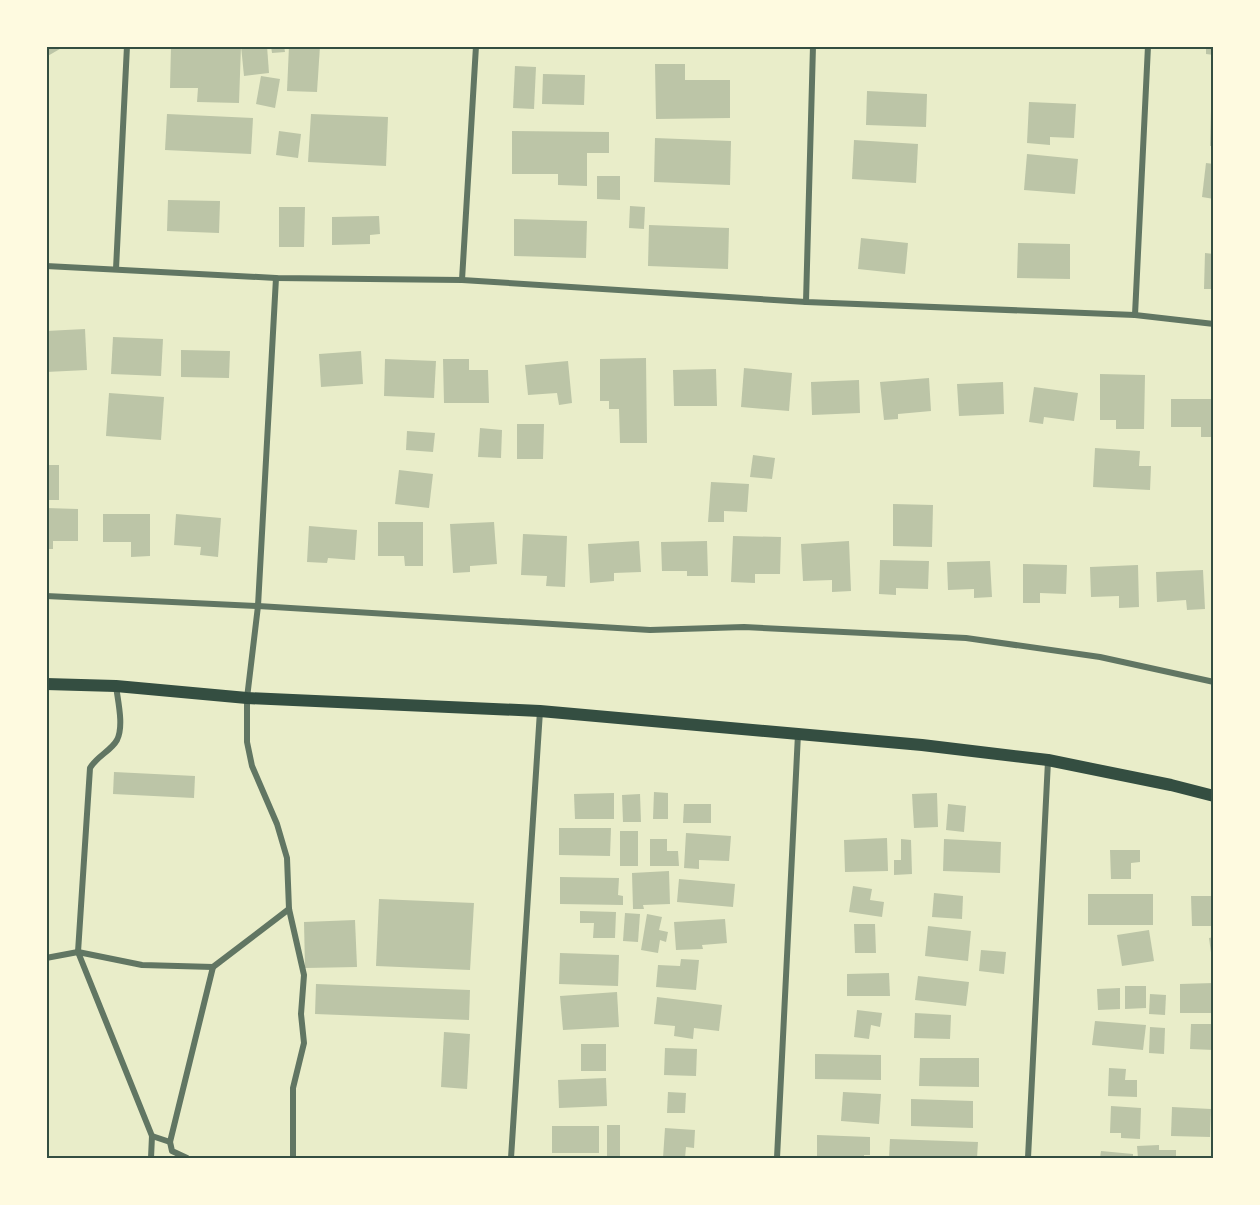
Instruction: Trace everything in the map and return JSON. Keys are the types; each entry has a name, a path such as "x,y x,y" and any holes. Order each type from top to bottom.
{"main road":[{"path":"46,684 116,686 247,698 540,711 922,745 1048,760 1214,796"}],"street":[{"path":"116,269 127,46"},
{"path":"462,280 476,46"},
{"path":"806,302 813,46"},
{"path":"1135,315 1148,46"},
{"path":"46,266 276,278 462,280 806,302 1135,315 1214,324"},
{"path":"276,278 258,606 247,698 249,753 252,766 277,824 287,858 289,909 304,975 301,1014 304,1043 293,1088 293,1158"},
{"path":"46,596 258,606 650,630 744,627 966,638 1100,657 1214,682"},
{"path":"116,686 120,729 117,740 95,760 90,768 78,952 152,1136 151,1158"},
{"path":"511,1158 540,711"},
{"path":"777,1158 798,734"},
{"path":"1028,1158 1048,760"},
{"path":"186,1158 172,1151 170,1142 213,967 289,909"},
{"path":"46,958 78,952 141,965 213,967"},
{"path":"152,1136 170,1142"}],"building":[{"path":"46,46 65,46 46,57"},
{"path":"171,46 241,46 239,103 197,102 198,88 170,88"},
{"path":"241,46 267,46 269,73 244,76"},
{"path":"271,46 284,46 285,52 272,53"},
{"path":"289,46 320,46 317,92 287,91"},
{"path":"1206,46 1214,46 1214,55 1206,54"},
{"path":"655,64 685,64 685,80 730,80 730,118 656,119"},
{"path":"515,66 536,67 534,109 513,108"},
{"path":"543,74 585,75 584,105 542,104"},
{"path":"261,76 280,79 275,108 256,104"},
{"path":"867,91 927,94 926,127 866,125"},
{"path":"1029,102 1076,104 1074,138 1050,137 1050,145 1027,143"},
{"path":"1211,109 1214,109 1214,146 1210,146"},
{"path":"167,114 253,118 251,154 165,150"},
{"path":"311,114 388,117 386,166 308,162"},
{"path":"279,131 301,134 298,158 276,155"},
{"path":"512,131 609,132 609,153 587,153 587,186 558,185 558,174 512,174"},
{"path":"655,138 731,141 730,185 654,182"},
{"path":"854,140 918,144 916,183 852,179"},
{"path":"1027,154 1078,159 1075,194 1024,190"},
{"path":"1206,163 1214,164 1214,199 1202,197"},
{"path":"597,176 620,176 620,200 597,199"},
{"path":"168,200 220,201 219,233 167,231"},
{"path":"630,206 645,207 644,229 629,228"},
{"path":"279,207 305,207 304,247 279,247"},
{"path":"379,216 380,234 370,235 370,244 332,245 332,217"},
{"path":"514,219 587,221 586,258 514,256"},
{"path":"649,225 729,228 728,269 648,266"},
{"path":"861,238 908,243 905,274 858,269"},
{"path":"1018,243 1070,244 1070,279 1017,278"},
{"path":"1205,253 1214,254 1214,289 1204,289"},
{"path":"85,329 87,370 46,372 46,331"},
{"path":"113,337 163,339 161,376 111,374"},
{"path":"181,350 230,351 229,378 181,377"},
{"path":"361,351 363,384 321,387 319,354"},
{"path":"646,358 647,443 620,443 619,409 609,409 609,401 600,401 600,359"},
{"path":"385,359 436,361 434,398 384,396"},
{"path":"443,359 469,359 469,370 488,370 489,403 444,403"},
{"path":"568,361 572,403 559,405 557,393 528,395 525,365"},
{"path":"744,368 792,373 789,411 741,407"},
{"path":"716,369 717,406 674,406 673,370"},
{"path":"1100,374 1145,375 1144,429 1116,429 1116,420 1100,420"},
{"path":"929,378 931,411 898,414 898,419 884,420 880,382"},
{"path":"859,380 860,413 812,415 811,382"},
{"path":"1003,382 1004,414 959,416 957,384"},
{"path":"1034,387 1078,393 1074,421 1044,417 1043,424 1029,422"},
{"path":"109,393 164,397 161,440 106,436"},
{"path":"1171,399 1214,399 1214,437 1201,437 1201,427 1171,427"},
{"path":"517,424 544,424 543,459 517,459"},
{"path":"480,428 502,430 501,458 478,457"},
{"path":"407,431 435,433 433,452 406,450"},
{"path":"1095,448 1140,451 1139,466 1151,466 1150,490 1093,487"},
{"path":"753,455 775,458 772,479 750,477"},
{"path":"46,465 59,465 59,500 46,500"},
{"path":"399,470 433,474 429,508 395,504"},
{"path":"711,482 749,484 747,512 724,511 724,522 708,522"},
{"path":"893,504 933,505 932,547 893,546"},
{"path":"46,508 78,509 78,541 53,541 53,549 46,549"},
{"path":"103,514 150,514 150,556 131,557 131,542 103,542"},
{"path":"176,514 221,518 218,557 200,555 201,547 174,545"},
{"path":"378,522 423,522 423,566 405,566 404,556 378,556"},
{"path":"494,522 497,564 470,566 470,572 453,573 450,524"},
{"path":"309,526 357,530 355,560 328,558 327,563 307,562"},
{"path":"523,534 567,536 565,587 546,586 547,576 521,575"},
{"path":"733,536 781,537 780,574 755,574 755,583 731,582"},
{"path":"639,541 641,572 614,573 614,581 590,583 588,544"},
{"path":"707,541 708,576 687,576 687,571 662,571 661,542"},
{"path":"849,541 851,591 832,592 832,580 803,581 801,544"},
{"path":"880,560 929,561 928,589 896,588 896,595 879,594"},
{"path":"990,561 992,597 974,598 974,589 948,590 947,562"},
{"path":"1023,564 1067,565 1066,594 1040,593 1040,603 1023,603"},
{"path":"1138,565 1139,607 1119,608 1119,596 1091,597 1090,567"},
{"path":"1203,570 1205,609 1187,610 1186,600 1157,602 1156,572"},
{"path":"114,772 195,776 194,798 113,794"},
{"path":"654,792 668,793 668,819 653,819"},
{"path":"614,793 614,819 575,819 574,794"},
{"path":"937,793 938,827 914,828 912,794"},
{"path":"640,794 641,822 623,822 622,795"},
{"path":"684,804 711,804 711,823 683,823"},
{"path":"948,804 966,806 964,832 946,830"},
{"path":"559,828 611,828 610,856 559,855"},
{"path":"620,831 638,831 638,866 620,866"},
{"path":"686,833 731,836 729,861 699,860 699,869 684,868"},
{"path":"887,838 888,871 845,872 844,840"},
{"path":"650,839 667,839 667,851 678,851 679,866 650,866"},
{"path":"901,839 911,840 912,874 894,875 894,860 901,860"},
{"path":"944,839 1001,842 1000,873 943,871"},
{"path":"1110,850 1140,850 1140,862 1131,863 1131,879 1111,879"},
{"path":"669,871 670,904 643,905 644,909 633,909 632,873"},
{"path":"560,877 619,878 618,895 623,896 623,905 560,904"},
{"path":"679,879 735,884 733,907 677,902"},
{"path":"853,886 872,889 870,900 884,902 882,917 849,912"},
{"path":"934,893 963,896 962,919 932,917"},
{"path":"1088,894 1153,894 1153,925 1088,925"},
{"path":"1191,896 1214,896 1214,926 1192,926"},
{"path":"379,899 474,903 470,970 376,966"},
{"path":"580,911 616,912 615,938 593,938 594,923 580,923"},
{"path":"625,913 640,914 638,942 623,941"},
{"path":"647,914 662,917 659,930 668,932 666,942 660,940 658,953 641,950"},
{"path":"725,919 727,943 702,945 703,949 676,950 674,922"},
{"path":"355,920 357,967 305,968 304,922"},
{"path":"854,924 875,924 876,953 855,953"},
{"path":"928,926 971,931 968,961 925,956"},
{"path":"1149,930 1154,961 1122,966 1117,935"},
{"path":"1214,937 1214,960 1212,960 1209,938"},
{"path":"981,950 1006,952 1004,974 979,971"},
{"path":"560,953 619,955 618,986 559,984"},
{"path":"681,959 699,960 696,990 656,987 658,965 680,966"},
{"path":"889,973 890,996 847,996 847,974"},
{"path":"918,976 969,982 966,1006 915,1000"},
{"path":"1214,983 1214,1013 1180,1013 1180,984"},
{"path":"316,984 470,990 469,1020 315,1014"},
{"path":"1125,986 1146,986 1146,1008 1125,1009"},
{"path":"1120,988 1120,1009 1098,1010 1097,989"},
{"path":"617,992 619,1027 563,1030 560,996"},
{"path":"1150,994 1166,995 1165,1015 1149,1014"},
{"path":"657,997 722,1005 719,1031 694,1028 693,1039 674,1036 675,1026 654,1024"},
{"path":"857,1010 882,1013 880,1027 871,1025 869,1039 854,1037"},
{"path":"915,1013 951,1015 950,1039 914,1038"},
{"path":"1095,1021 1146,1025 1143,1050 1092,1045"},
{"path":"1191,1024 1214,1024 1214,1050 1190,1049"},
{"path":"1150,1027 1165,1028 1164,1054 1149,1053"},
{"path":"444,1032 470,1034 467,1089 441,1087"},
{"path":"581,1044 606,1044 606,1071 581,1071"},
{"path":"665,1048 697,1049 696,1076 664,1075"},
{"path":"815,1054 881,1055 881,1080 815,1079"},
{"path":"920,1058 979,1058 979,1087 919,1086"},
{"path":"1109,1068 1126,1069 1125,1080 1137,1080 1137,1097 1108,1096"},
{"path":"606,1078 607,1106 559,1108 558,1080"},
{"path":"668,1092 686,1093 685,1113 667,1113"},
{"path":"843,1092 881,1094 879,1124 841,1121"},
{"path":"911,1099 973,1101 973,1128 911,1126"},
{"path":"1111,1106 1141,1108 1140,1139 1121,1138 1121,1133 1110,1133"},
{"path":"1172,1107 1211,1109 1210,1137 1171,1136"},
{"path":"607,1125 620,1125 620,1158 607,1158"},
{"path":"552,1126 599,1126 599,1153 552,1153"},
{"path":"665,1128 695,1130 694,1148 686,1147 685,1158 663,1158"},
{"path":"817,1135 870,1137 870,1155 864,1155 864,1158 817,1158"},
{"path":"890,1139 978,1142 977,1158 889,1158"},
{"path":"1159,1145 1159,1150 1176,1150 1176,1158 1138,1158 1137,1146"},
{"path":"1101,1151 1133,1154 1133,1158 1100,1158"}]}
